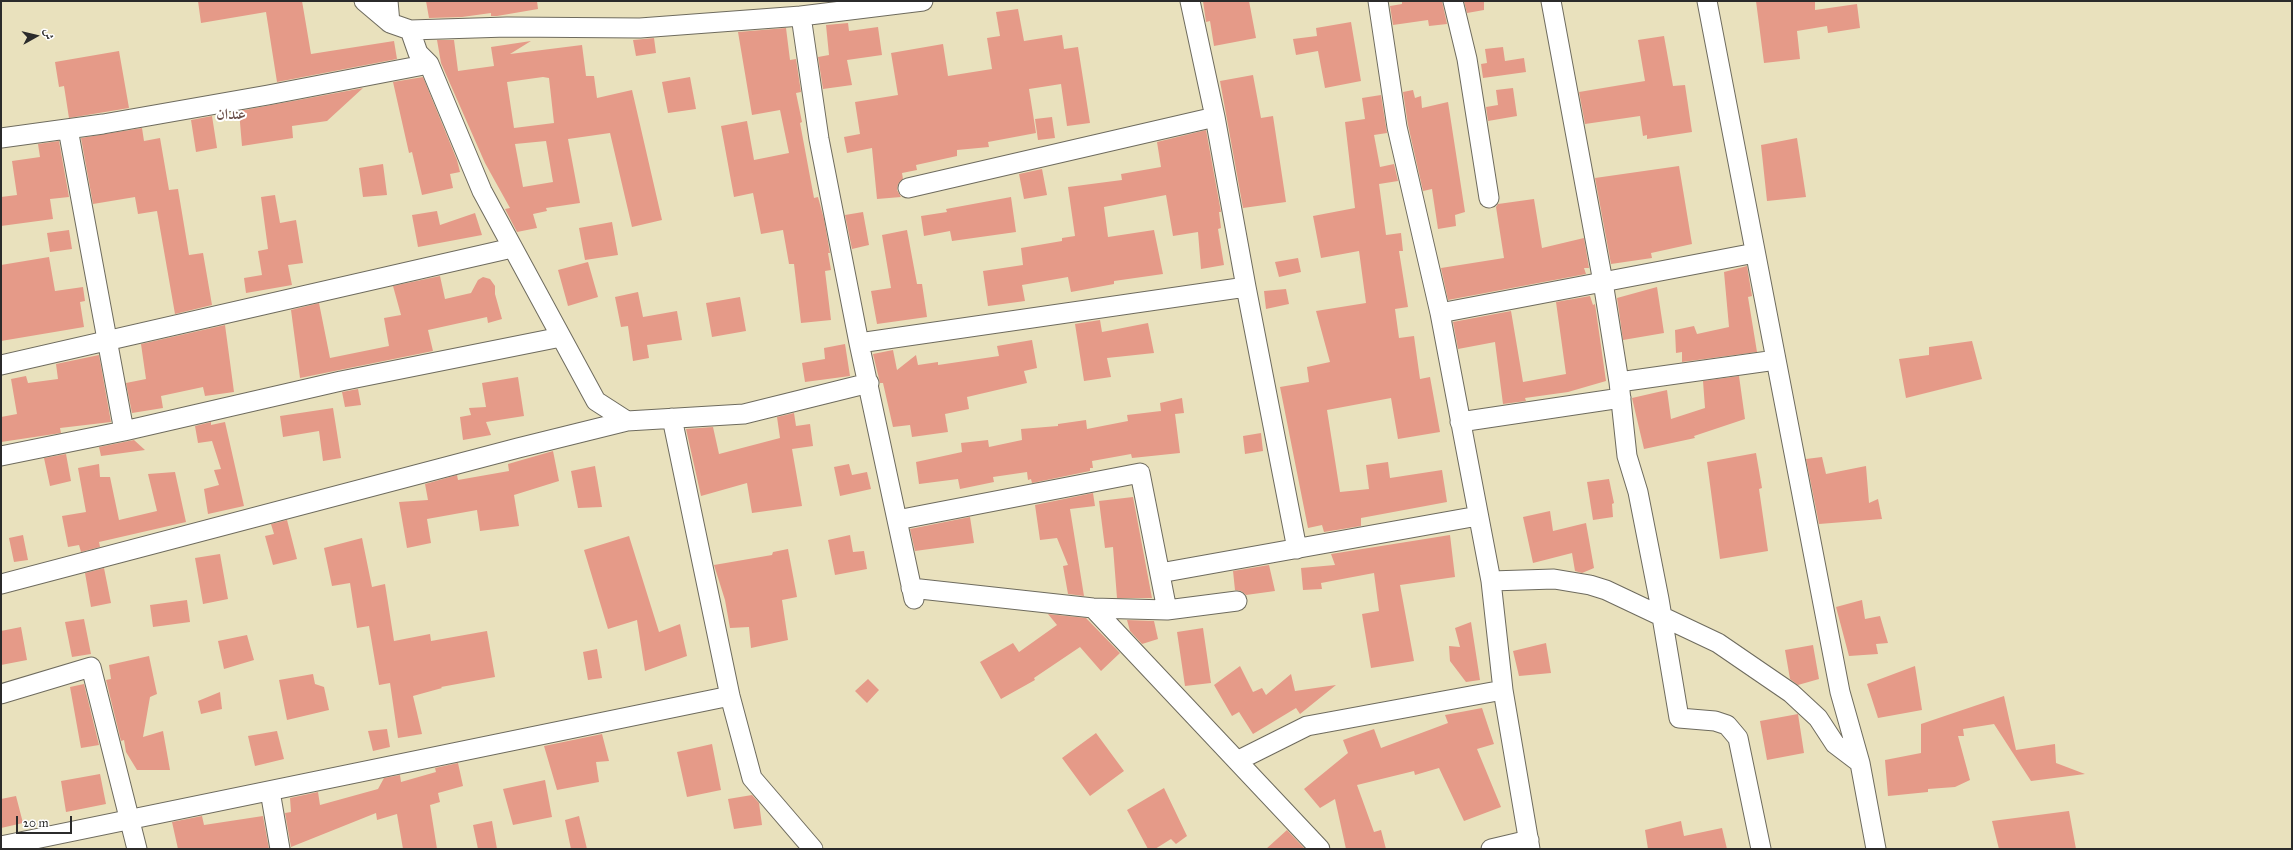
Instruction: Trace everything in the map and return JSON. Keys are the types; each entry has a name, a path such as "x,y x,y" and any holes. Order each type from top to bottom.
{"street":[{"path":"364,1 390,23 410,30 507,27 640,28 801,16 882,4 924,1"},
{"path":"388,1 390,23"},
{"path":"1190,1 1215,118 1297,549"},
{"path":"1378,1 1397,127 1440,313 1491,581 1503,690 1530,845 1491,849"},
{"path":"1454,1 1467,59 1489,198"},
{"path":"1551,1 1603,282 1620,390 1628,456 1638,492 1663,618 1679,718 1714,720 1727,725 1738,738 1760,849"},
{"path":"1707,1 1840,692 1860,763 1876,849"},
{"path":"801,16 819,139 859,344 869,383 912,594 1093,608 1167,610 1237,600"},
{"path":"410,30 418,53 429,64 482,192 596,401 627,421"},
{"path":"1,138 68,129 268,95 429,64"},
{"path":"908,188 1215,118"},
{"path":"68,129 124,431"},
{"path":"1,365 512,248"},
{"path":"1440,313 1755,253"},
{"path":"859,344 1246,287"},
{"path":"1,456 124,431 341,382 561,337"},
{"path":"1460,422 1776,360"},
{"path":"1,584 518,448 627,421 744,414 869,383"},
{"path":"672,418 730,696 752,778 813,849"},
{"path":"897,520 1140,473 1167,610"},
{"path":"1160,573 1478,516"},
{"path":"1491,581 1554,579 1573,581 1606,590 1718,643 1770,678 1818,718 1835,744 1860,763"},
{"path":"1093,608 1320,849"},
{"path":"1,694 91,668 137,849"},
{"path":"1237,761 1307,726 1503,690"},
{"path":"1,846 730,696"},
{"path":"270,791 280,849"}],"building":[{"path":"198,1 302,1 311,54 394,41 397,59 277,82 266,12 201,23"},
{"path":"426,1 537,1 538,9 497,16 491,16 491,13 462,17 429,18"},
{"path":"1203,1 1249,1 1256,38 1214,46 1210,21 1206,22"},
{"path":"1402,1 1442,1 1447,24 1429,26 1428,20 1393,25 1390,6 1402,4"},
{"path":"1464,1 1484,1 1484,10 1467,13"},
{"path":"1756,1 1815,1 1815,10 1857,4 1860,28 1828,33 1827,26 1797,31 1800,59 1764,63"},
{"path":"1018,9 1024,41 1062,35 1064,49 1078,47 1090,123 1067,126 1061,84 1029,89 1036,133 988,142 989,147 957,150 957,156 916,165 917,170 902,173 903,179 898,184 897,190 901,197 877,199 872,148 847,153 844,137 860,134 855,102 898,95 891,53 943,44 948,76 992,69 987,38 1000,36 996,12"},
{"path":"1351,22 1361,81 1325,88 1318,51 1296,55 1293,39 1317,36 1316,28"},
{"path":"848,23 849,31 878,27 882,55 847,60 852,85 823,89 818,57 829,55 826,25"},
{"path":"786,28 790,60 796,59 801,92 796,93 814,198 818,197 824,219 830,253 828,253 831,270 825,271 831,320 801,323 794,264 789,264 783,230 761,234 753,193 734,197 721,126 747,121 754,160 789,153 780,110 752,115 738,32"},
{"path":"1664,36 1673,86 1685,85 1692,132 1647,139 1647,135 1643,136 1640,116 1585,124 1579,92 1645,81 1638,40"},
{"path":"654,38 656,53 636,56 633,40"},
{"path":"437,40 454,40 458,71 494,66 491,47 531,41 510,54 582,45 586,76 594,76 597,98 632,90 662,220 632,227 610,133 568,139 580,203 546,208 547,211 533,214 537,228 517,232 505,209 510,208 485,163 441,63","holes":["543,77 549,78 554,123 514,128 507,82","546,141 553,182 523,187 515,144"]},
{"path":"1503,47 1505,61 1524,58 1526,72 1483,78 1481,64 1487,63 1485,49"},
{"path":"119,51 129,108 69,118 64,86 59,87 55,62"},
{"path":"1253,75 1261,118 1273,116 1286,202 1243,208 1220,81"},
{"path":"423,77 457,160 460,172 450,174 453,188 422,195 412,152 409,153 393,82"},
{"path":"690,77 696,109 668,113 662,82"},
{"path":"363,88 327,121 292,126 293,138 242,146 239,111"},
{"path":"1513,88 1517,116 1488,121 1486,107 1498,105 1496,90"},
{"path":"1413,90 1415,98 1421,96 1422,108 1448,102 1465,212 1455,215 1456,226 1438,229 1432,189 1423,191 1408,125 1403,92"},
{"path":"1381,95 1387,133 1374,135 1380,167 1394,164 1398,181 1379,184 1386,235 1401,233 1403,251 1399,251 1408,307 1395,309 1399,338 1414,336 1420,379 1430,377 1440,432 1398,439 1391,398 1327,410 1340,492 1369,489 1366,465 1388,462 1390,478 1442,470 1447,502 1361,518 1361,526 1324,532 1322,525 1308,528 1280,387 1309,382 1307,367 1330,362 1316,311 1366,303 1359,251 1321,258 1313,216 1355,208 1345,122 1365,119 1362,98"},
{"path":"212,116 217,148 196,152 191,120"},
{"path":"1052,117 1055,138 1038,140 1035,119"},
{"path":"142,128 144,141 160,138 169,190 178,189 189,255 203,253 212,305 175,314 157,211 138,214 135,197 93,204 81,138"},
{"path":"1206,130 1221,212 1219,212 1221,228 1218,229 1224,265 1201,269 1198,232 1173,236 1166,195 1104,207 1108,237 1154,230 1163,274 1114,281 1114,284 1071,292 1068,277 1022,285 1025,301 988,306 983,271 1023,265 1021,248 1062,241 1062,238 1075,236 1068,187 1122,180 1121,174 1161,167 1157,142"},
{"path":"1797,138 1806,197 1767,201 1761,145"},
{"path":"59,141 69,197 50,199 53,219 1,226 1,197 17,195 12,161 40,157 38,144"},
{"path":"383,164 387,195 363,197 359,168"},
{"path":"1679,166 1692,244 1651,253 1652,258 1611,264 1595,178"},
{"path":"1042,169 1047,195 1024,199 1019,174"},
{"path":"275,195 280,223 296,220 303,263 288,265 292,285 246,293 244,278 262,275 258,251 268,249 261,197"},
{"path":"1011,197 1016,232 952,241 950,231 924,236 921,216 947,212 946,209"},
{"path":"1534,199 1542,248 1584,238 1589,268 1584,268 1586,274 1448,300 1441,268 1504,258 1496,207 1498,204"},
{"path":"437,211 440,225 475,213 482,235 418,247 412,215"},
{"path":"863,212 869,245 852,249 845,215"},
{"path":"612,222 618,255 585,260 579,228"},
{"path":"69,230 72,249 50,252 47,233"},
{"path":"907,230 917,284 922,284 927,317 877,324 871,291 891,288 882,235"},
{"path":"49,257 55,291 83,287 85,301 80,302 84,327 1,341 1,265"},
{"path":"1298,258 1301,272 1279,277 1275,262"},
{"path":"588,262 598,297 568,306 558,270"},
{"path":"1747,266 1752,296 1748,297 1757,352 1682,362 1682,352 1676,353 1675,330 1694,326 1697,334 1729,327 1724,272"},
{"path":"440,276 445,299 471,293 478,280 483,277 490,279 495,286 495,294 502,319 488,323 487,317 428,330 433,351 300,378 291,310 319,303 330,358 389,346 384,318 401,315 393,286"},
{"path":"1657,287 1664,333 1623,340 1617,298"},
{"path":"1286,289 1289,304 1266,309 1264,291"},
{"path":"638,292 643,317 677,311 682,340 647,345 649,358 633,361 628,326 621,327 615,297"},
{"path":"1590,296 1593,305 1595,304 1606,381 1568,392 1525,398 1526,401 1503,404 1495,342 1458,349 1453,322 1511,311 1523,382 1566,374 1556,302"},
{"path":"740,297 746,331 712,337 706,303"},
{"path":"1100,320 1102,332 1148,323 1154,353 1107,358 1111,377 1084,381 1075,324"},
{"path":"225,325 234,392 205,396 203,387 161,396 163,408 132,413 126,383 146,379 141,344"},
{"path":"1032,340 1037,368 1024,371 1027,383 967,397 969,409 945,414 948,432 912,437 910,425 893,427 883,383 880,383 873,354 893,350 897,370 916,355 918,365 938,362 938,365 999,356 997,346"},
{"path":"1972,341 1982,379 1906,398 1899,359 1929,355 1929,347"},
{"path":"845,344 850,376 805,382 802,363 825,359 824,348"},
{"path":"99,355 111,422 60,428 61,433 1,442 1,417 17,414 11,379 26,376 28,383 58,379 56,364"},
{"path":"1739,376 1745,419 1694,436 1695,438 1644,449 1632,398 1667,390 1671,419 1705,408 1703,381"},
{"path":"518,377 524,416 486,422 491,435 463,440 460,417 471,415 469,408 486,407 482,383"},
{"path":"358,389 361,405 345,407 342,392"},
{"path":"1182,398 1184,413 1175,414 1180,453 1132,458 1131,454 1092,461 1093,468 1090,468 1090,471 1032,483 1031,479 1028,480 1027,472 993,477 994,482 960,489 958,479 919,484 916,462 962,452 961,443 988,440 989,447 1022,440 1021,429 1058,426 1058,424 1086,420 1087,429 1128,421 1127,415 1161,411 1160,403"},
{"path":"333,408 341,458 323,461 319,431 283,437 280,416"},
{"path":"794,413 796,426 810,424 813,446 792,449 802,506 752,513 747,483 701,496 686,429 713,427 719,454 780,438 777,417"},
{"path":"211,422 211,425 225,422 244,506 208,514 204,489 219,485 214,470 221,469 212,441 198,443 195,426"},
{"path":"1261,433 1263,451 1245,454 1243,436"},
{"path":"134,440 145,450 101,456 99,447"},
{"path":"553,451 559,481 514,495 519,526 480,531 477,510 427,519 431,543 407,548 399,502 428,500 425,484 457,475 458,480 509,471 508,464"},
{"path":"1756,453 1762,488 1759,489 1768,551 1720,559 1707,462"},
{"path":"66,454 71,481 50,486 44,458"},
{"path":"1822,457 1826,474 1866,466 1869,503 1878,499 1882,519 1819,524 1806,459"},
{"path":"99,464 100,477 110,477 119,520 157,511 148,474 175,472 186,522 99,542 100,547 81,552 79,545 68,547 62,516 86,512 78,468"},
{"path":"849,464 852,475 867,472 871,489 840,496 834,467"},
{"path":"595,466 602,507 578,508 571,471"},
{"path":"1609,479 1614,503 1612,504 1613,517 1593,520 1587,482"},
{"path":"1093,493 1095,506 1070,509 1084,596 1068,594 1063,566 1068,565 1057,538 1040,540 1035,505"},
{"path":"1133,497 1152,598 1117,598 1113,547 1105,548 1099,501"},
{"path":"1550,511 1553,531 1586,523 1594,568 1582,573 1575,571 1572,553 1533,563 1523,517"},
{"path":"970,517 974,543 915,551 910,529"},
{"path":"287,520 297,559 273,565 265,536 274,534 271,524"},
{"path":"23,535 28,560 14,562 9,538"},
{"path":"850,535 853,552 864,551 867,569 835,575 828,540"},
{"path":"1450,535 1455,577 1400,585 1414,661 1371,668 1362,614 1379,611 1374,573 1321,583 1322,589 1303,590 1301,568 1335,565 1331,554"},
{"path":"629,536 659,632 680,624 687,656 645,671 637,620 608,629 584,550"},
{"path":"362,538 372,587 385,584 394,641 430,634 431,641 487,631 495,677 441,687 442,688 413,696 422,734 398,738 390,683 379,685 369,626 357,628 350,583 332,586 324,548"},
{"path":"788,549 797,597 782,600 788,640 751,648 749,627 730,628 725,600 714,565 772,555 773,552"},
{"path":"220,554 228,599 203,604 195,558"},
{"path":"1269,565 1275,591 1246,595 1241,591 1235,590 1233,571"},
{"path":"104,568 111,603 91,607 85,573"},
{"path":"187,600 190,622 153,627 150,605"},
{"path":"1862,600 1865,619 1880,616 1888,643 1876,644 1878,654 1849,656 1836,607"},
{"path":"1048,614 1086,618 1120,653 1101,671 1080,647 1034,678 1035,680 1001,699 980,662 1013,643 1019,652 1057,625"},
{"path":"84,619 91,654 72,657 65,622"},
{"path":"1127,620 1154,621 1158,639 1142,644 1130,631"},
{"path":"1471,622 1480,680 1466,682 1450,661 1449,646 1460,647 1455,628"},
{"path":"21,627 27,660 1,665 1,631"},
{"path":"1203,628 1211,683 1185,686 1177,632"},
{"path":"247,635 254,660 224,669 218,641"},
{"path":"1546,643 1551,673 1519,676 1513,651"},
{"path":"1813,645 1819,679 1798,685 1790,679 1785,650"},
{"path":"597,649 602,678 588,680 583,652"},
{"path":"149,656 157,694 150,697 143,737 163,731 170,770 137,770 126,752 124,740 121,741 106,680 111,679 109,665"},
{"path":"1240,666 1253,692 1262,688 1266,695 1291,674 1295,691 1336,685 1300,714 1296,708 1253,734 1239,712 1232,716 1214,685"},
{"path":"1915,666 1922,710 1878,718 1867,684"},
{"path":"313,674 315,684 324,687 329,710 287,720 279,680"},
{"path":"868,679 879,690 867,703 855,691"},
{"path":"84,684 99,745 81,748 70,687"},
{"path":"220,692 222,709 201,714 198,701"},
{"path":"2004,696 2016,750 2055,744 2056,763 2085,774 2031,781 1994,724 1963,729 1964,736 1958,736 1970,780 1955,787 1928,789 1928,792 1888,796 1885,760 1921,753 1921,724"},
{"path":"1482,708 1494,744 1477,749 1501,807 1464,821 1439,768 1415,775 1414,771 1357,785 1374,832 1381,830 1386,849 1346,849 1335,799 1320,808 1304,789 1348,753 1343,740 1374,729 1381,748 1448,723 1445,715"},
{"path":"1798,714 1804,753 1767,760 1760,721"},
{"path":"387,729 390,747 373,751 368,731"},
{"path":"277,731 284,759 255,766 248,736"},
{"path":"1096,733 1124,771 1090,796 1062,758"},
{"path":"602,734 609,761 596,762 599,782 557,790 544,746"},
{"path":"712,744 721,790 687,797 677,752"},
{"path":"458,763 463,786 438,793 440,802 430,805 437,849 403,849 397,814 377,820 376,813 291,847 285,813 291,812 290,798 318,792 320,805 378,789 384,778 400,775 401,782 436,772 435,768"},
{"path":"100,774 106,804 66,812 61,781"},
{"path":"545,780 552,817 513,825 503,789"},
{"path":"1164,788 1187,836 1176,844 1171,839 1155,849 1148,849 1127,810"},
{"path":"752,795 759,803 762,825 734,829 728,799"},
{"path":"16,796 23,823 1,828 1,799"},
{"path":"2069,811 2076,849 1999,849 1992,821"},
{"path":"202,816 204,825 263,816 269,849 178,849 172,822"},
{"path":"579,816 587,849 571,849 565,820"},
{"path":"492,821 497,849 478,849 473,825"},
{"path":"1681,821 1684,836 1722,828 1727,849 1648,849 1645,830"},
{"path":"1287,830 1305,849 1266,849"}],"district":[{"name":"عندان","path":"231,115"}]}
